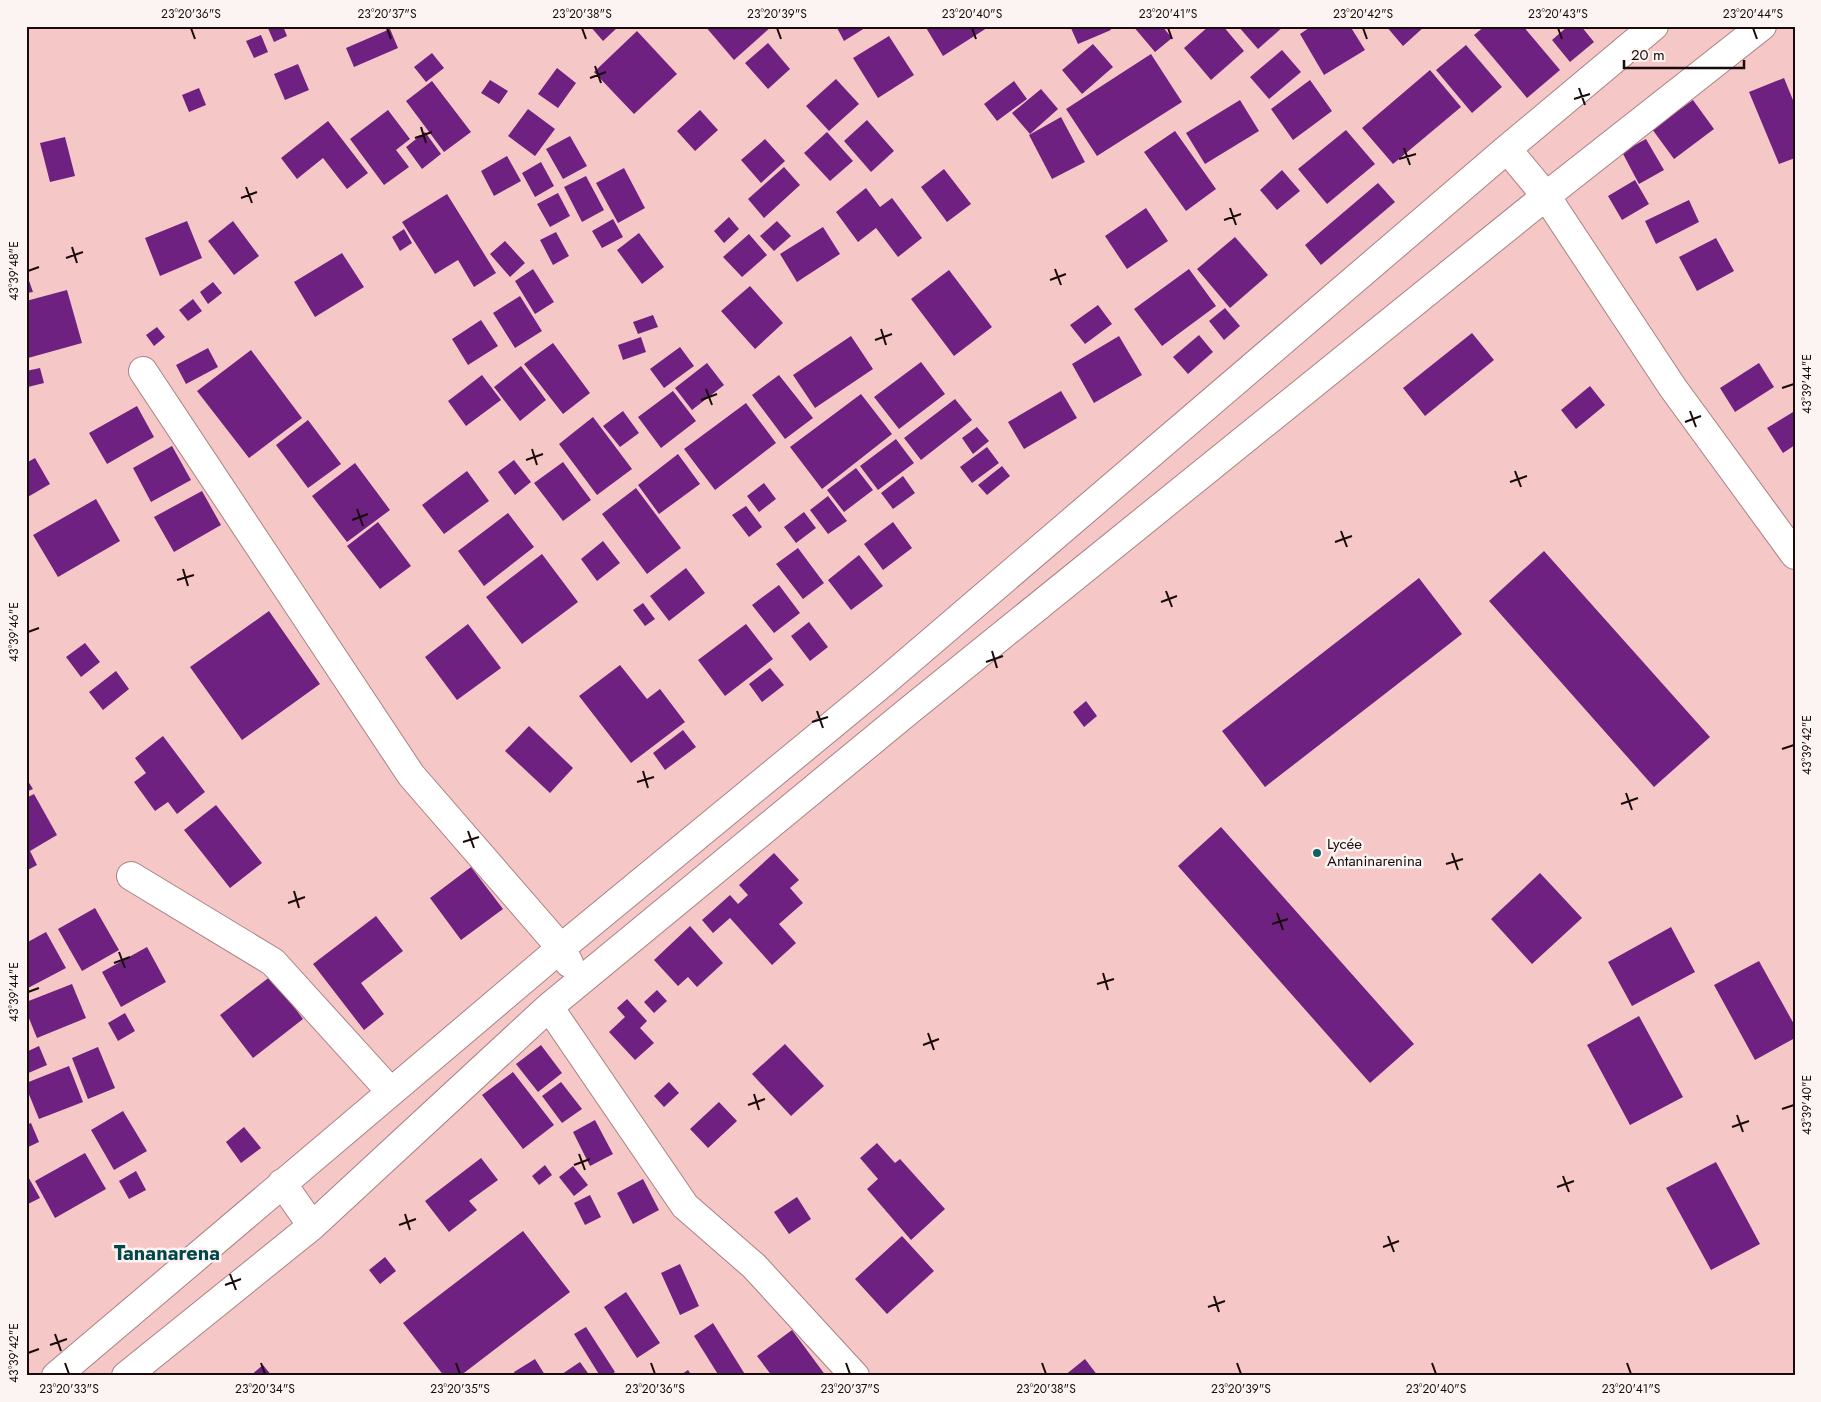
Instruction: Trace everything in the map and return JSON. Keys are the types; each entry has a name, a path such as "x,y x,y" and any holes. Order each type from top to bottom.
{"street":[{"path":"56,1376 561,948 884,683 1507,149 1654,26"},
{"path":"126,1376 312,1226 549,1007 906,713 1546,196 1762,26"},
{"path":"1507,149 1546,196 1673,388 1795,555"},
{"path":"143,371 410,775 561,948 580,982"},
{"path":"884,683 906,713"},
{"path":"131,876 273,962 391,1092"},
{"path":"549,1007 686,1206 754,1266 855,1376"},
{"path":"282,1183 312,1226"}],"building":[{"path":"267,26 283,26 287,36 274,42"},
{"path":"590,26 619,26 603,41"},
{"path":"705,26 772,26 734,60"},
{"path":"836,26 868,26 844,41"},
{"path":"925,26 990,26 943,56"},
{"path":"1070,26 1109,26 1111,30 1078,44"},
{"path":"1133,26 1162,26 1172,38 1155,52"},
{"path":"1209,26 1223,26 1244,51 1211,80 1184,48"},
{"path":"1238,26 1284,26 1258,49"},
{"path":"1312,26 1350,26 1365,50 1324,75 1300,34"},
{"path":"1386,26 1425,26 1403,46"},
{"path":"1485,26 1523,26 1560,70 1527,98 1474,35"},
{"path":"1568,26 1581,26 1594,42 1570,62 1552,40"},
{"path":"390,29 398,48 354,67 346,48"},
{"path":"637,31 677,74 634,114 594,72"},
{"path":"261,35 268,52 254,58 246,41"},
{"path":"889,36 914,75 878,98 853,58"},
{"path":"768,43 790,69 768,89 745,63"},
{"path":"1093,44 1113,67 1082,94 1062,70"},
{"path":"1466,45 1502,87 1472,113 1436,70"},
{"path":"1282,50 1301,72 1269,99 1250,77"},
{"path":"432,53 444,68 426,82 414,67"},
{"path":"1151,54 1182,102 1097,156 1066,109"},
{"path":"298,64 309,90 285,100 274,74"},
{"path":"557,68 576,83 558,108 538,94"},
{"path":"1430,70 1461,107 1393,164 1362,128"},
{"path":"1784,78 1795,105 1795,158 1779,164 1749,92"},
{"path":"836,79 859,104 829,131 806,106"},
{"path":"490,80 508,91 499,104 481,93"},
{"path":"1310,80 1332,111 1293,140 1271,109"},
{"path":"432,81 471,132 444,152 406,101"},
{"path":"1014,81 1027,99 997,121 984,104"},
{"path":"199,88 206,105 189,112 182,95"},
{"path":"1041,89 1058,109 1030,134 1012,113"},
{"path":"1240,100 1259,131 1205,164 1186,133"},
{"path":"1693,100 1714,129 1674,159 1652,129"},
{"path":"528,109 555,129 535,156 508,136"},
{"path":"388,110 410,139 396,150 409,167 384,185 350,139"},
{"path":"700,110 718,130 695,151 677,131"},
{"path":"1061,117 1085,162 1052,179 1029,135"},
{"path":"867,120 894,151 871,172 844,141"},
{"path":"328,121 368,173 347,189 323,158 297,179 281,158"},
{"path":"1346,130 1375,164 1327,204 1298,169"},
{"path":"1175,131 1216,189 1186,211 1144,152"},
{"path":"425,132 441,154 422,169 406,147"},
{"path":"827,132 853,161 830,181 804,153"},
{"path":"570,136 587,166 563,179 546,149"},
{"path":"65,137 75,176 50,182 40,143"},
{"path":"765,139 785,161 761,183 741,160"},
{"path":"1646,139 1664,170 1639,184 1622,152"},
{"path":"507,156 521,181 494,196 481,171"},
{"path":"541,162 554,186 535,197 522,173"},
{"path":"784,167 800,185 764,218 748,199"},
{"path":"624,168 645,208 618,223 596,183"},
{"path":"944,169 971,204 947,222 921,187"},
{"path":"1282,170 1300,191 1277,210 1260,190"},
{"path":"586,176 604,210 582,222 564,187"},
{"path":"1635,180 1649,204 1622,220 1608,196"},
{"path":"1378,183 1395,202 1321,265 1305,245"},
{"path":"866,188 880,207 892,198 922,238 898,257 876,228 858,242 836,212"},
{"path":"558,193 570,216 550,227 537,204"},
{"path":"447,194 496,273 474,287 458,260 435,274 402,222"},
{"path":"1689,200 1699,222 1656,244 1645,221"},
{"path":"1146,208 1168,241 1127,269 1105,236"},
{"path":"729,217 739,229 724,243 714,231"},
{"path":"613,219 623,237 602,248 592,231"},
{"path":"187,221 202,258 160,276 145,238"},
{"path":"233,221 259,256 234,275 208,241"},
{"path":"777,221 791,236 774,251 760,236"},
{"path":"823,227 840,254 797,282 780,254"},
{"path":"404,229 412,243 400,251 392,237"},
{"path":"556,232 569,256 553,265 540,240"},
{"path":"639,233 664,267 642,284 617,250"},
{"path":"749,234 767,255 742,277 723,257"},
{"path":"1235,237 1268,275 1230,308 1197,269"},
{"path":"1716,238 1734,271 1697,291 1679,257"},
{"path":"505,241 525,263 510,277 490,254"},
{"path":"342,253 364,287 315,317 294,282"},
{"path":"533,269 554,302 535,314 515,281"},
{"path":"1189,269 1216,306 1162,346 1134,309"},
{"path":"949,270 992,327 954,356 911,299"},
{"path":"26,272 33,292 26,293"},
{"path":"213,282 222,293 208,304 200,292"},
{"path":"750,286 783,323 755,349 721,311"},
{"path":"67,290 82,343 28,358 26,352 26,301"},
{"path":"520,296 542,331 515,348 493,313"},
{"path":"193,299 202,311 188,321 179,310"},
{"path":"1098,305 1112,324 1085,344 1070,325"},
{"path":"1225,308 1240,326 1224,340 1209,321"},
{"path":"653,315 658,327 638,334 633,322"},
{"path":"481,320 498,346 468,365 452,339"},
{"path":"157,327 165,337 154,346 146,335"},
{"path":"1472,333 1494,360 1425,416 1403,388"},
{"path":"1199,335 1213,352 1188,374 1173,357"},
{"path":"851,336 873,369 815,408 793,375"},
{"path":"1119,336 1142,375 1094,403 1072,364"},
{"path":"641,337 646,352 623,360 618,345"},
{"path":"553,343 590,393 563,414 524,364"},
{"path":"680,347 694,366 664,388 650,369"},
{"path":"208,348 218,367 186,384 176,365"},
{"path":"251,350 302,418 249,458 197,391"},
{"path":"921,362 945,394 899,429 874,397"},
{"path":"707,363 724,385 692,410 675,388"},
{"path":"1759,363 1774,387 1735,412 1720,388"},
{"path":"521,366 546,400 520,421 494,387"},
{"path":"40,368 44,383 28,387 26,371"},
{"path":"482,375 501,400 466,426 448,401"},
{"path":"779,375 813,418 785,439 752,395"},
{"path":"1590,386 1605,405 1576,429 1561,410"},
{"path":"673,391 696,421 661,448 638,417"},
{"path":"1061,391 1077,418 1024,449 1008,422"},
{"path":"861,394 892,434 822,489 790,447"},
{"path":"955,399 972,420 921,460 904,438"},
{"path":"746,403 776,443 715,490 684,449"},
{"path":"137,406 154,437 107,464 89,433"},
{"path":"623,411 639,433 620,447 603,426"},
{"path":"1793,412 1795,416 1795,445 1783,453 1767,428"},
{"path":"593,417 632,469 597,495 559,444"},
{"path":"308,420 341,464 308,488 276,445"},
{"path":"977,427 989,441 973,454 962,438"},
{"path":"896,439 914,463 878,490 860,466"},
{"path":"172,446 191,480 151,502 133,468"},
{"path":"987,447 999,463 972,483 960,467"},
{"path":"678,454 700,484 659,514 638,485"},
{"path":"35,458 50,484 26,498 26,463"},
{"path":"514,460 531,482 515,495 498,472"},
{"path":"563,462 591,500 563,521 534,483"},
{"path":"355,463 390,510 347,542 312,496"},
{"path":"1002,466 1010,476 987,495 978,485"},
{"path":"856,468 873,490 844,512 827,490"},
{"path":"467,471 489,501 444,534 422,505"},
{"path":"903,476 915,493 893,509 881,493"},
{"path":"764,483 776,499 759,512 747,496"},
{"path":"636,488 681,548 647,574 602,514"},
{"path":"202,491 221,525 174,552 154,517"},
{"path":"828,496 847,521 828,534 810,510"},
{"path":"96,499 120,541 58,577 33,535"},
{"path":"746,506 762,527 749,537 732,515"},
{"path":"804,512 816,528 796,543 784,527"},
{"path":"508,513 534,547 484,586 458,551"},
{"path":"378,522 411,566 380,589 347,546"},
{"path":"893,522 912,548 883,570 864,544"},
{"path":"603,541 620,563 597,581 581,559"},
{"path":"798,548 824,583 803,599 776,564"},
{"path":"1544,551 1710,737 1654,787 1489,601"},
{"path":"542,554 578,602 522,644 486,597"},
{"path":"859,555 883,586 851,610 828,580"},
{"path":"686,568 705,593 669,621 650,596"},
{"path":"1419,578 1462,634 1265,787 1222,731"},
{"path":"779,585 800,613 774,633 752,605"},
{"path":"643,603 655,619 645,626 633,610"},
{"path":"269,611 320,684 242,740 190,667"},
{"path":"809,622 828,647 810,661 791,636"},
{"path":"468,624 501,668 457,700 425,657"},
{"path":"746,624 773,659 725,696 698,660"},
{"path":"85,643 100,662 81,677 66,657"},
{"path":"620,665 647,699 660,689 685,722 631,763 579,696"},
{"path":"770,668 784,685 762,702 749,684"},
{"path":"116,671 129,689 103,710 89,692"},
{"path":"1086,701 1097,716 1084,727 1073,712"},
{"path":"529,726 573,768 550,793 505,751"},
{"path":"683,730 696,747 665,770 653,753"},
{"path":"163,736 205,792 177,814 168,802 155,811 134,782 146,773 135,758"},
{"path":"26,778 33,789 26,792"},
{"path":"34,794 57,835 30,851 37,865 26,871 26,798"},
{"path":"216,805 262,863 230,888 184,830"},
{"path":"1221,827 1414,1044 1370,1083 1178,866"},
{"path":"774,853 799,880 790,888 803,903 779,924 796,943 772,965 730,918 713,933 702,920 730,895 738,904 748,895 739,885"},
{"path":"471,867 503,909 461,940 430,898"},
{"path":"1540,873 1582,918 1532,964 1491,919"},
{"path":"95,908 119,950 82,971 58,929"},
{"path":"376,916 403,951 361,983 384,1014 364,1030 313,964"},
{"path":"690,926 723,963 697,987 688,977 678,986 654,960"},
{"path":"1671,927 1695,972 1632,1006 1608,962"},
{"path":"46,932 66,968 28,988 26,986 26,943"},
{"path":"147,947 166,982 121,1007 102,972"},
{"path":"1759,961 1795,1026 1795,1038 1755,1060 1714,985"},
{"path":"271,976 303,1019 253,1058 220,1015"},
{"path":"72,984 86,1018 37,1038 26,1011 26,1002"},
{"path":"657,990 667,1001 654,1013 644,1002"},
{"path":"627,999 647,1021 640,1028 654,1043 635,1060 609,1032 625,1017 617,1008"},
{"path":"125,1013 135,1031 118,1041 108,1023"},
{"path":"1639,1016 1683,1097 1630,1125 1587,1045"},
{"path":"785,1044 824,1086 791,1116 752,1074"},
{"path":"541,1045 562,1073 538,1092 516,1064"},
{"path":"39,1046 47,1065 26,1074 26,1052"},
{"path":"98,1047 115,1088 88,1099 72,1058"},
{"path":"69,1066 83,1102 39,1119 26,1083"},
{"path":"513,1072 554,1125 523,1149 482,1095"},
{"path":"561,1082 582,1109 562,1123 542,1096"},
{"path":"669,1082 679,1093 664,1107 654,1096"},
{"path":"719,1102 737,1121 708,1148 690,1129"},
{"path":"123,1111 147,1151 114,1170 91,1130"},
{"path":"595,1120 613,1154 590,1166 573,1132"},
{"path":"31,1123 39,1142 26,1148 26,1125"},
{"path":"244,1127 261,1148 241,1163 226,1142"},
{"path":"877,1143 895,1163 900,1159 945,1209 911,1240 867,1189 878,1179 860,1158"},
{"path":"85,1153 106,1189 55,1218 35,1181"},
{"path":"481,1158 498,1180 469,1201 477,1210 449,1232 425,1201"},
{"path":"1716,1162 1760,1244 1711,1270 1666,1188"},
{"path":"545,1165 552,1175 539,1185 532,1176"},
{"path":"573,1166 588,1185 574,1196 559,1177"},
{"path":"136,1171 146,1190 129,1199 119,1181"},
{"path":"26,1173 40,1198 26,1205"},
{"path":"643,1179 659,1210 633,1224 617,1193"},
{"path":"590,1195 601,1217 585,1225 574,1203"},
{"path":"797,1197 811,1219 789,1234 774,1212"},
{"path":"523,1231 570,1292 460,1376 444,1376 403,1323"},
{"path":"902,1236 934,1271 887,1314 855,1279"},
{"path":"385,1257 396,1271 380,1284 369,1270"},
{"path":"680,1264 699,1306 680,1315 661,1273"},
{"path":"626,1292 660,1343 637,1358 604,1307"},
{"path":"713,1323 746,1376 719,1376 694,1336"},
{"path":"586,1327 615,1372 609,1376 600,1376 574,1334"},
{"path":"792,1330 826,1376 772,1376 757,1356"},
{"path":"535,1359 545,1375 516,1376 514,1372"},
{"path":"1085,1359 1098,1376 1064,1376"},
{"path":"580,1362 590,1376 559,1376"},
{"path":"263,1365 272,1376 250,1376"},
{"path":"688,1370 692,1376 679,1376"}],"place":[{"name":"Lycée Antaninarenina","path":"1317,853"}],"district":[{"name":"Tananarena","path":"167,1253"}]}
